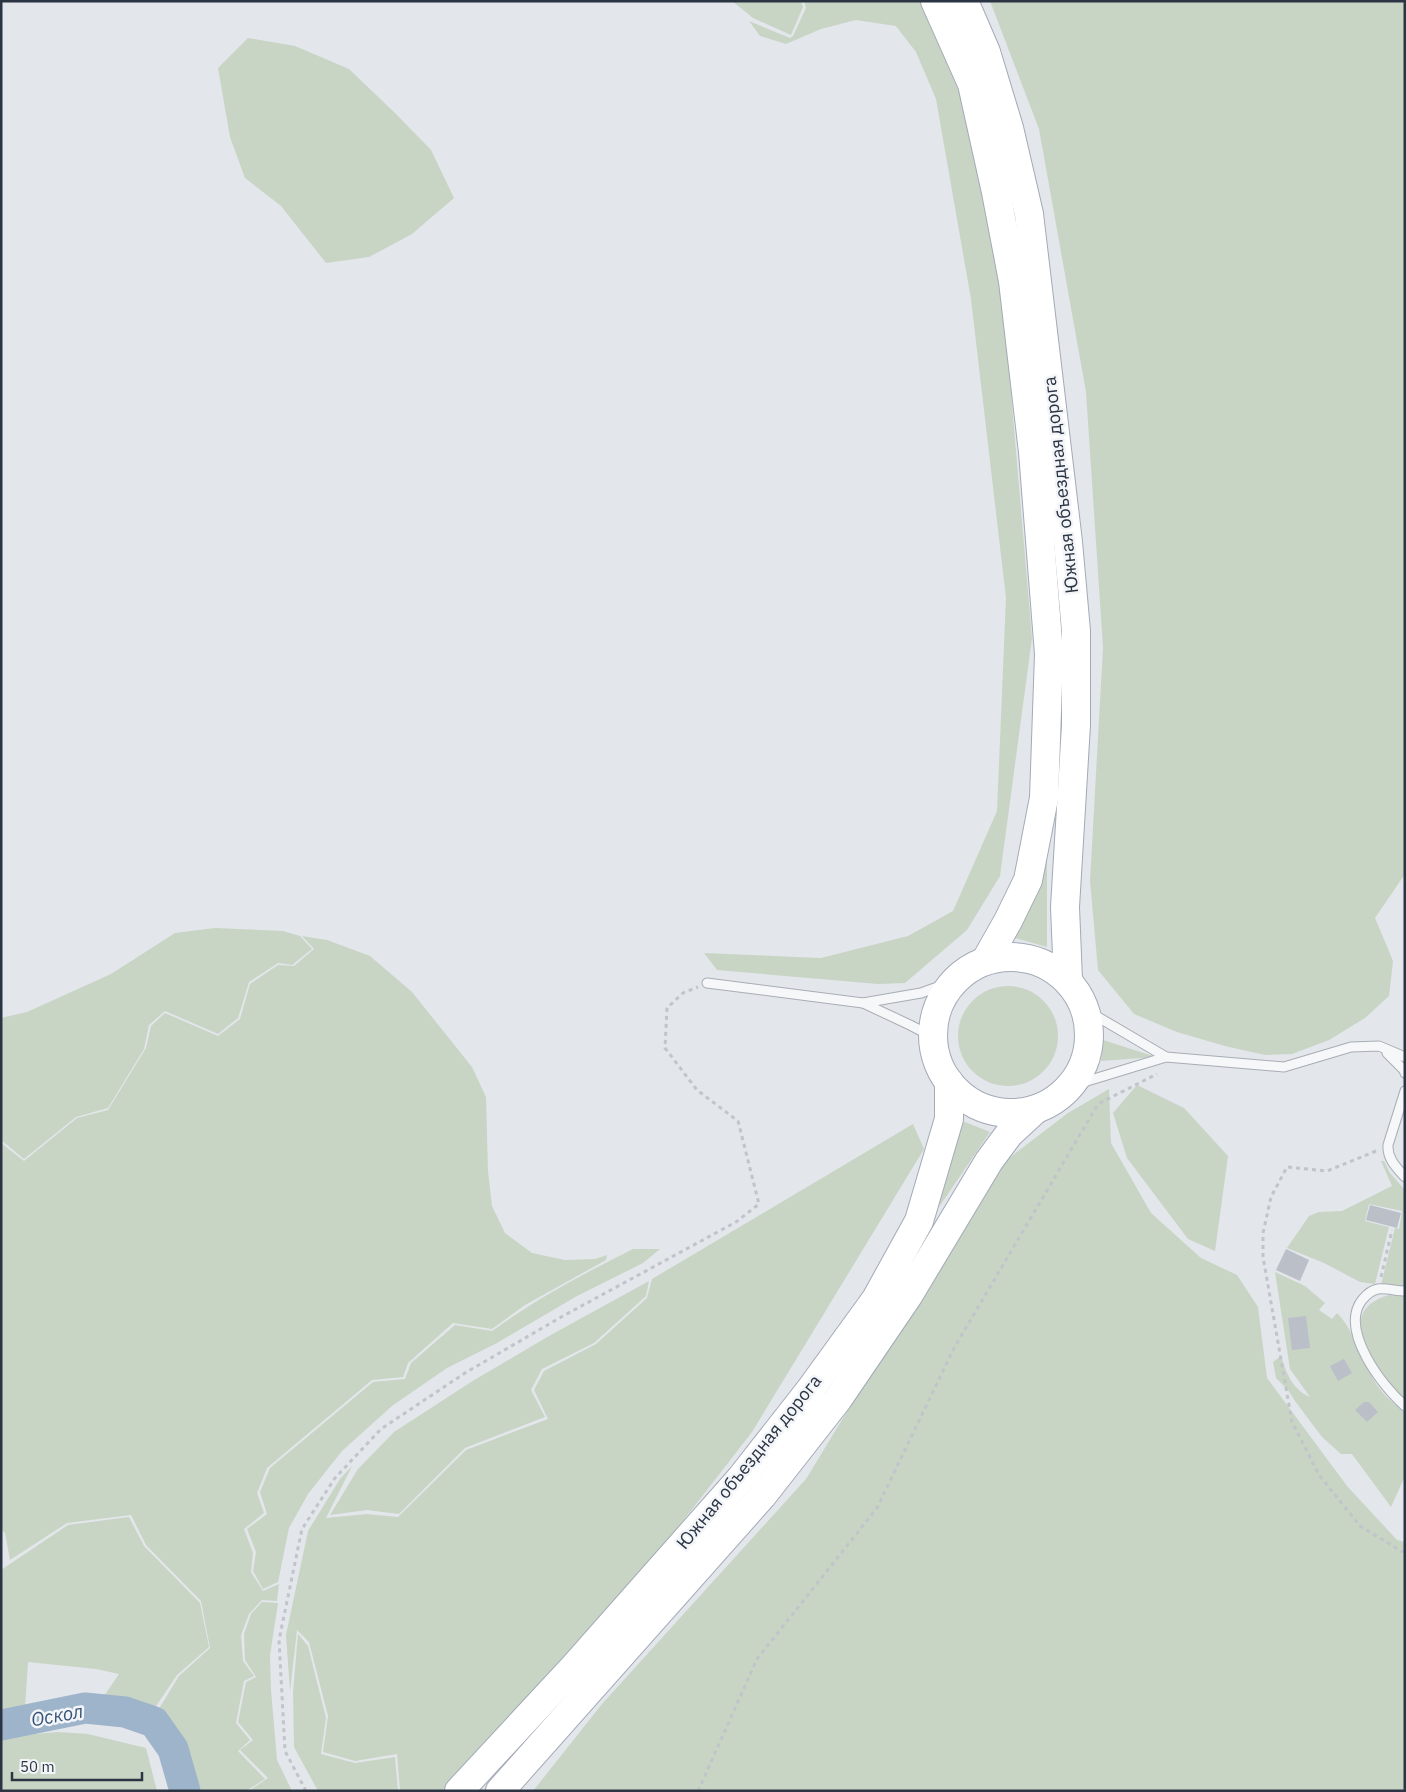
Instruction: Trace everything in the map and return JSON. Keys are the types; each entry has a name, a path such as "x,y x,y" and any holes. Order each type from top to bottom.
{"main road":[{"name":"Южная объездная дорога","path":"935,1 972,84 1013,281 1033,452 1049,654 1044,798 1028,880 986,960"},
{"name":"Южная объездная дорога","path":"964,1 986,52 1009,128 1029,214 1068,542 1076,631 1076,725 1065,907 1068,980"},
{"path":"1008,956 1030,958 1051,966 1068,980 1086,1010 1090,1030 1088,1050 1082,1069 1071,1086 1035,1110 1011,1113 988,1110 966,1099 949,1082 937,1061 933,1037 937,1011 942,998 954,981 969,969 986,960 1008,956"},
{"name":"Южная объездная дорога","path":"459,1791 574,1666 740,1478 810,1390 876,1299 919,1221 949,1119 949,1082"},
{"name":"Южная объездная дорога","path":"507,1783 762,1496 838,1399 908,1296 989,1160 1010,1134 1035,1110"},
{"path":"492,1754 507,1783"}],"lane":[{"path":"708,983 862,1003 921,993 954,981"},
{"path":"862,1003 933,1037"},
{"path":"1086,1010 1166,1056 1284,1067 1352,1047 1379,1046 1405,1057"},
{"path":"1379,1046 1391,1056 1404,1070 1405,1074"},
{"path":"1071,1086 1166,1056"},
{"path":"1405,1091 1388,1145 1392,1162 1405,1177"},
{"path":"1405,1292 1378,1289 1365,1296 1354,1319 1362,1348 1375,1371 1391,1394 1405,1406"}],"path":[{"path":"306,1791 285,1751 279,1640 302,1529 335,1478 381,1429 465,1373 563,1316 736,1222 759,1204 738,1121 698,1090 665,1048 667,1008 683,992 708,983"},
{"path":"698,1791 758,1659 877,1508 954,1348 1098,1104 1188,1059"},
{"path":"1388,1145 1367,1156 1327,1172 1287,1167 1271,1197 1263,1233 1263,1257 1292,1422 1319,1475 1360,1526 1405,1552"},
{"path":"1378,1289 1392,1230"}],"green space":[{"path":"732,1 801,1 803,7 791,35 753,18"},
{"path":"804,1 927,1 950,49 998,241 1032,638 1000,876 967,930 905,983 878,984 717,970 704,953 821,958 908,936 953,911 997,811 1006,598 971,299 936,99 916,52 896,26 856,20 821,29 786,44 760,36 749,21 790,38 793,36 806,8"},
{"path":"990,1 1405,1 1405,874 1375,918 1393,961 1389,996 1365,1018 1329,1040 1292,1054 1265,1055 1225,1046 1177,1032 1134,1014 1098,970 1090,881 1103,648 1086,392 1039,129"},
{"path":"248,38 295,46 349,69 431,150 454,198 412,234 369,257 326,263 281,206 245,178 230,137 218,68"},
{"path":"1047,854 1047,947 1015,938"},
{"path":"215,928 283,931 300,936 312,949 292,965 278,963 249,982 238,1018 218,1034 165,1011 149,1025 144,1049 108,1108 76,1117 24,1159 1,1140 1,1018 27,1012 111,974 175,933"},
{"path":"302,936 327,940 370,956 412,992 472,1067 486,1097 488,1171 492,1206 505,1233 532,1253 565,1260 595,1259 607,1255 606,1260 525,1305 492,1329 453,1323 408,1363 403,1377 372,1380 267,1468 257,1493 264,1513 244,1529 253,1553 251,1572 263,1591 279,1584 277,1601 262,1600 249,1614 241,1635 243,1661 254,1676 244,1681 236,1723 250,1740 238,1751 265,1779 246,1791 195,1791 179,1744 155,1715 179,1676 210,1648 201,1601 146,1545 131,1515 67,1523 10,1560 5,1533 1,1529 1,1143 24,1161 77,1118 108,1110 146,1048 151,1026 165,1013 218,1036 240,1019 250,984 278,965 294,966 314,949"},
{"path":"1008,986 1027,989 1044,1000 1055,1017 1058,1036 1055,1055 1044,1072 1027,1083 1008,1086 989,1083 972,1072 961,1055 958,1036 961,1017 972,1000 989,989"},
{"path":"1103,1040 1156,1057 1101,1061"},
{"path":"1137,1085 1184,1108 1228,1156 1215,1251 1188,1239 1127,1158 1113,1113"},
{"path":"1109,1089 1111,1143 1151,1213 1201,1258 1237,1275 1258,1307 1267,1378 1347,1486 1397,1540 1405,1542 1405,1791 533,1791 602,1704 806,1479 907,1313 1004,1162 1068,1113"},
{"path":"960,1120 990,1132 939,1207"},
{"path":"913,1124 924,1149 752,1432 669,1539 442,1791 400,1791 397,1754 355,1761 323,1752 328,1716 309,1642 297,1630 290,1691 286,1635 308,1531 340,1479 352,1466 326,1518 367,1514 398,1517 466,1450 548,1419 534,1390 544,1371 596,1344 647,1298 652,1279"},
{"path":"1381,1161 1384,1161 1390,1173 1405,1190 1405,1287 1381,1285 1395,1228 1399,1229 1402,1211 1369,1204 1365,1221 1389,1227 1375,1284 1360,1282 1324,1263 1287,1248 1309,1216 1319,1212 1342,1211 1392,1186"},
{"path":"633,1249 660,1249 643,1263 577,1296 497,1343 447,1368 392,1406 342,1451 308,1494 289,1528 278,1582 263,1589 253,1571 256,1552 247,1529 267,1514 260,1492 270,1468 373,1382 405,1379 411,1363 455,1325 492,1331 561,1287"},
{"path":"1275,1272 1305,1286 1325,1303 1319,1310 1332,1319 1337,1313 1348,1327 1378,1386 1405,1413 1405,1476 1391,1507 1352,1454 1341,1454 1322,1437 1288,1390 1276,1378 1273,1362 1281,1356 1291,1380 1299,1390 1310,1397 1290,1369"},
{"path":"649,1281 646,1296 594,1343 542,1369 531,1390 545,1417 465,1448 399,1514 367,1510 330,1515 358,1469 394,1432 471,1382 549,1336"},
{"path":"1389,1295 1405,1296 1405,1401 1373,1360 1365,1345 1361,1329 1362,1315 1371,1304"},
{"path":"129,1517 144,1546 200,1603 209,1647 177,1675 146,1721 134,1711 98,1705 119,1674 96,1669 28,1662 24,1723 1,1725 1,1570 68,1525"},
{"path":"262,1602 278,1603 270,1655 271,1690 277,1760 292,1791 249,1791 268,1778 240,1750 253,1740 238,1722 246,1682 256,1677 245,1660 244,1634 251,1614"},
{"path":"298,1634 308,1646 326,1718 321,1754 355,1763 395,1757 398,1791 318,1791 294,1747 293,1692"},
{"path":"58,1732 88,1734 146,1748 157,1791 1,1791 1,1737"}],"building":[{"path":"1370,1205 1401,1213 1397,1228 1366,1220"},
{"path":"1286,1249 1309,1260 1300,1281 1276,1270"},
{"path":"1306,1316 1310,1348 1292,1350 1288,1318"},
{"path":"1344,1359 1352,1373 1338,1381 1330,1366"},
{"path":"1364,1402 1369,1402 1378,1412 1367,1422 1355,1410"}],"waterway":[{"name":"Оскол","path":"1,1725 85,1708 125,1712 154,1722 173,1749 185,1791"}]}
